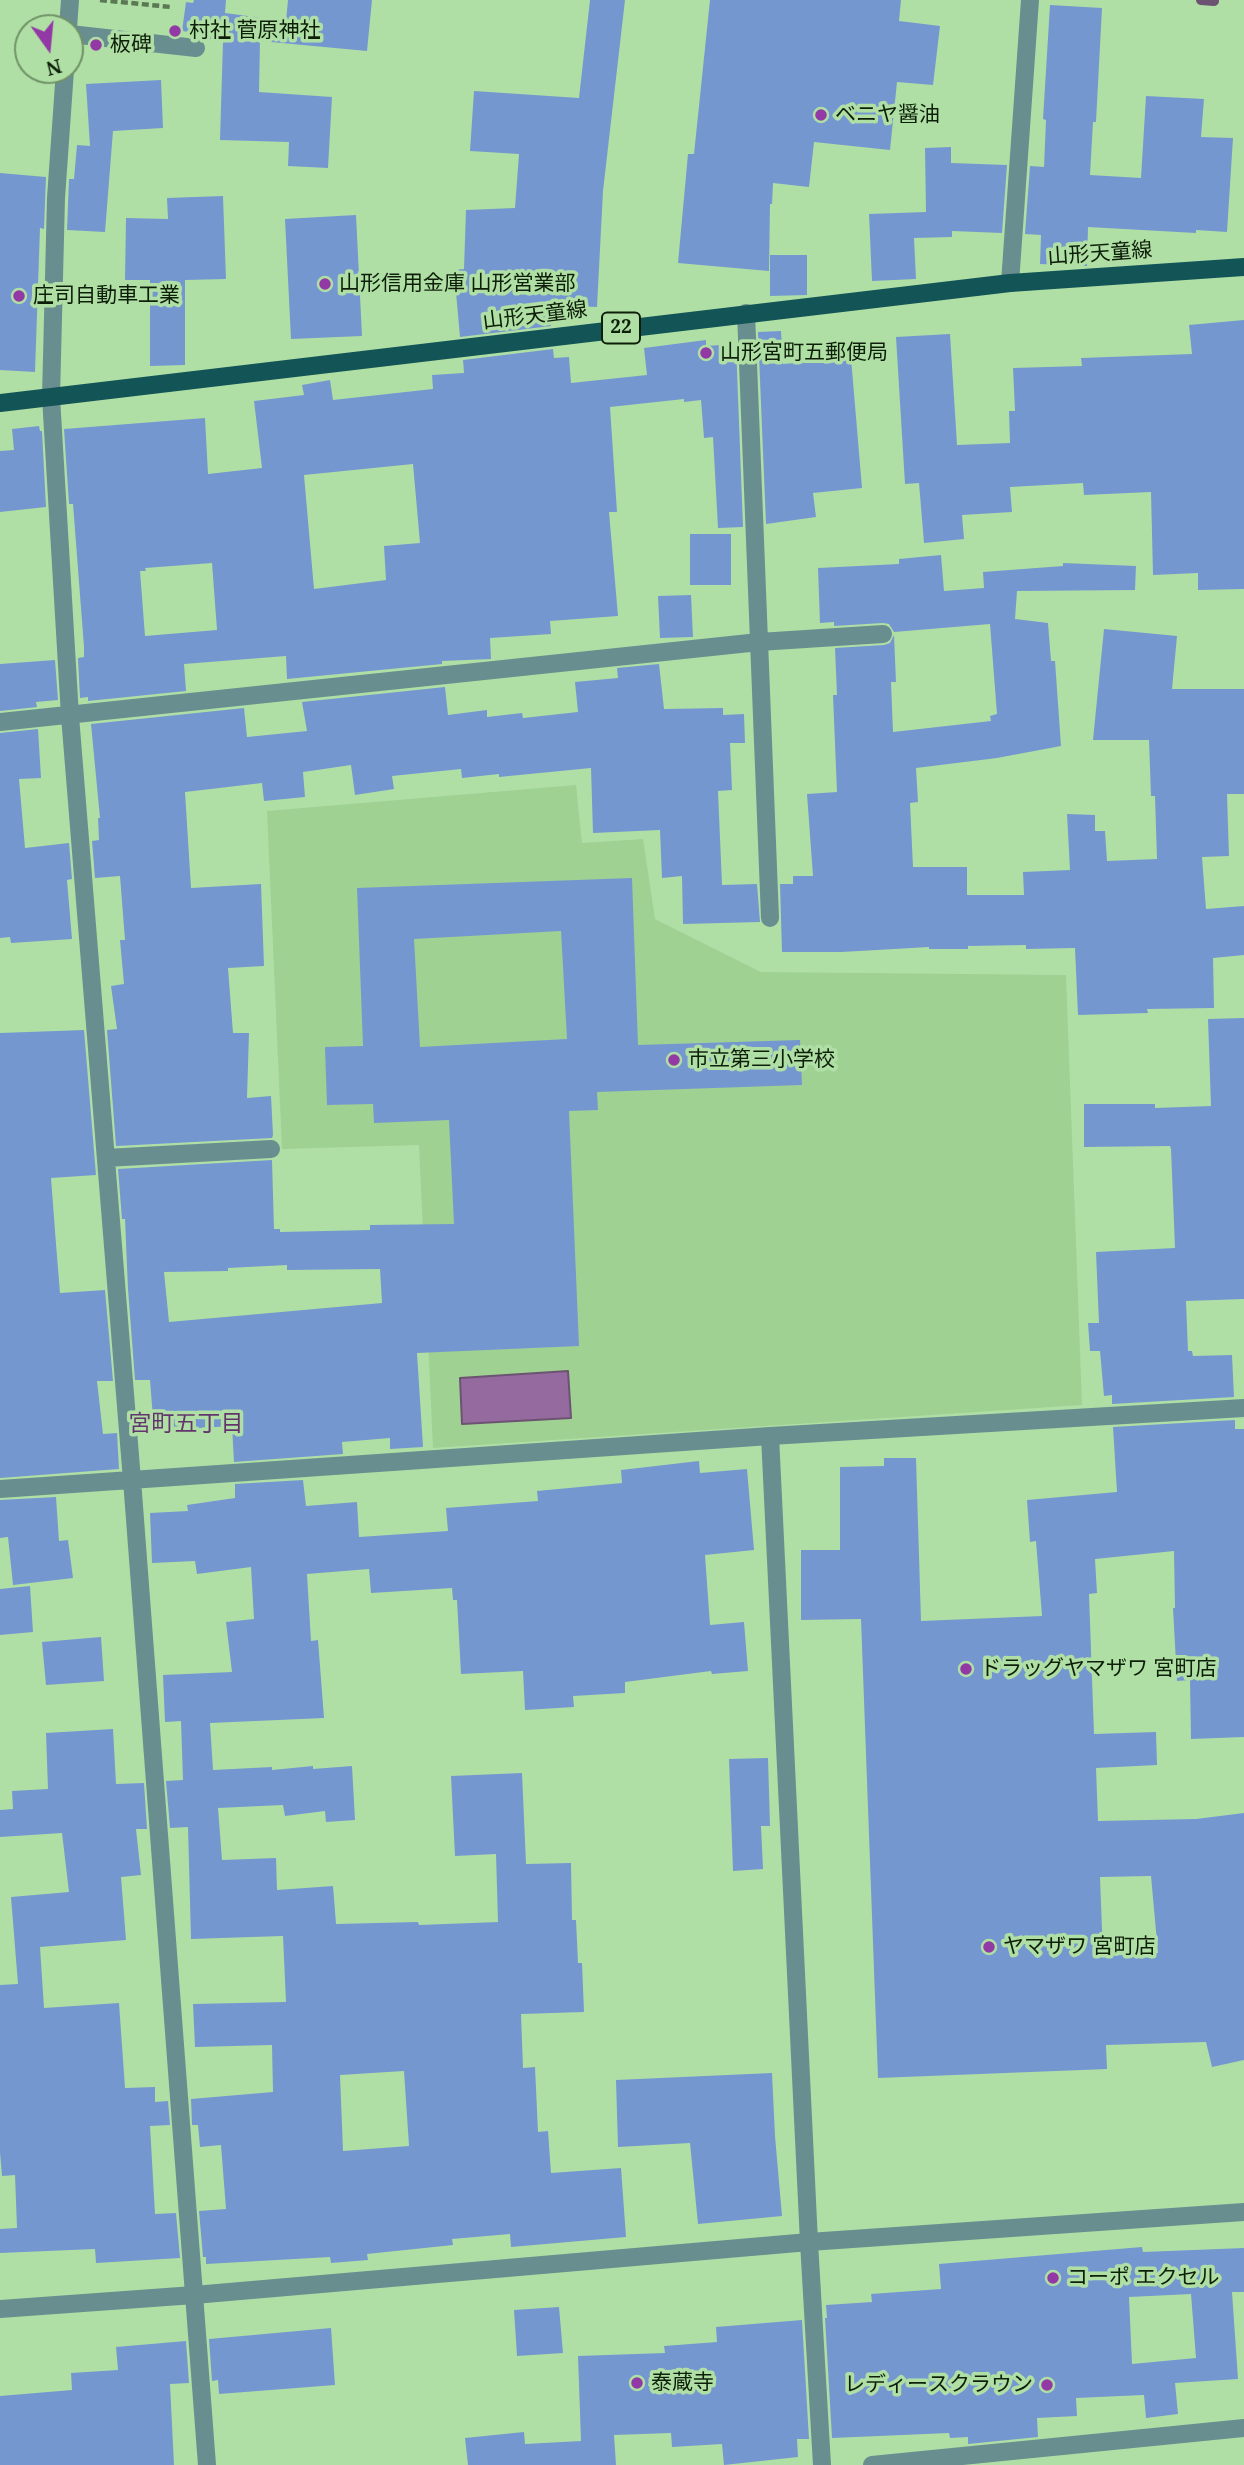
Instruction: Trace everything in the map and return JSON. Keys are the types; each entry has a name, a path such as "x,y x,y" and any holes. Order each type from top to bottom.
{"main road":[{"name":"山形天童線","path":"0,403 1010,283 1244,267"}],"street":[{"path":"1010,283 1030,0"},
{"path":"84,36 197,48"},
{"path":"64,84 56,198 51,397 70,716 132,1480 207,2465"},
{"path":"746,313 771,918"},
{"path":"0,722 759,642 883,634"},
{"path":"106,1158 271,1149"},
{"path":"0,1489 769,1436 1244,1408"},
{"path":"769,1436 808,2242 822,2465"},
{"path":"0,2309 808,2242 1244,2212"},
{"path":"872,2465 1244,2428"}],"path":[{"path":"100,0 171,7"}],"shaded area":[{"name":"市立第三小学校","path":"576,785 582,843 643,839 655,919 761,972 1066,975 1082,1405 433,1448 419,1145 282,1149 267,811"},
{"path":"568,1371 571,1418 462,1424 460,1378"}],"building":[{"path":"194,0 226,0 225,13 286,21 288,0 372,0 367,51 260,41 259,92 332,97 328,168 288,166 289,142 220,140 223,41 189,36 189,32 182,31 186,2 193,3"},
{"path":"590,0 625,0 603,191 597,307 549,305 551,326 460,337 454,270 464,269 466,210 515,208 519,154 470,151 474,91 579,98"},
{"path":"710,0 901,0 899,21 940,26 933,85 897,82 890,150 814,142 809,187 773,183 769,271 678,263 688,154 694,154"},
{"path":"1050,5 1102,8 1096,122 1093,122 1090,175 1141,178 1146,96 1204,99 1201,137 1233,138 1227,232 1196,230 1196,233 1088,227 1087,266 1040,264 1041,235 1025,234 1030,166 1044,167 1046,120 1043,119"},
{"path":"161,80 163,128 113,131 105,232 67,230 69,179 74,179 77,145 90,146 86,84"},
{"path":"951,147 951,163 1007,165 1002,233 952,231 952,237 914,238 916,279 872,281 869,214 926,212 925,148"},
{"path":"0,173 46,177 44,229 40,228 35,372 0,370"},
{"path":"223,196 226,279 185,280 185,365 150,366 150,280 125,280 126,218 168,219 167,198"},
{"path":"356,215 362,336 291,339 285,219"},
{"path":"770,255 807,255 807,295 770,296"},
{"path":"1244,320 1244,589 1198,590 1198,573 1153,575 1151,492 1084,495 1083,483 1010,487 1012,512 962,515 964,539 924,543 919,483 905,484 896,337 950,334 957,445 1010,443 1009,411 1015,411 1013,368 1082,366 1081,358 1192,354 1189,325"},
{"path":"781,331 783,364 851,358 862,488 813,493 816,517 766,524 758,332"},
{"path":"706,340 706,346 736,344 743,527 718,528 713,437 704,438 701,400 684,402 684,399 610,407 617,512 609,512 618,616 550,621 551,634 490,638 491,659 442,661 442,664 287,679 286,656 184,664 186,691 88,701 88,697 80,698 78,658 84,657 84,647 73,504 69,504 64,429 205,418 208,474 262,468 254,401 304,395 302,385 330,380 333,400 433,389 432,375 464,373 463,360 553,349 554,358 569,357 571,383 647,375 644,348","holes":["413,464 420,543 384,546 386,580 314,589 304,475","212,563 217,630 145,636 140,571 146,571 145,568"]},
{"path":"39,426 42,431 46,507 0,512 0,451 14,450 12,429"},
{"path":"690,534 731,534 731,585 690,585"},
{"path":"941,555 944,591 984,588 983,572 1063,566 1063,563 1136,566 1135,590 1017,591 1015,619 1048,623 1051,661 1055,661 1061,746 997,758 916,768 918,802 910,803 913,867 967,867 967,895 1024,895 1023,872 1070,870 1067,814 1095,815 1095,831 1105,831 1107,861 1157,859 1155,796 1151,796 1149,740 1093,740 1104,629 1177,636 1172,689 1244,689 1244,794 1227,794 1229,856 1202,857 1206,909 1244,906 1244,955 1213,958 1214,1008 1147,1009 1148,1013 1078,1015 1075,948 1026,949 1026,945 968,946 968,949 929,947 782,952 780,884 793,884 793,876 813,876 807,794 837,792 833,695 837,695 835,648 884,645 890,643 894,635 896,682 891,682 893,732 991,721 990,716 997,714 990,624 894,632 889,624 883,623 834,626 834,622 820,623 818,568 899,564 899,559"},
{"path":"691,595 693,637 660,638 658,596"},
{"path":"55,660 58,700 36,702 37,707 0,711 0,664"},
{"path":"659,664 664,709 723,708 723,715 744,714 745,743 730,743 732,790 718,791 722,885 757,884 760,922 683,924 682,876 662,878 660,830 593,833 591,768 499,777 499,774 462,778 461,769 392,776 394,789 355,795 351,765 303,772 305,797 264,801 262,783 185,792 191,888 261,884 264,966 228,968 233,1033 249,1033 247,1098 271,1096 273,1135 272,1138 116,1146 107,1030 117,1029 111,986 124,984 120,940 125,940 120,876 95,878 92,841 99,840 100,818 91,724 244,708 247,737 307,731 302,702 445,687 448,715 487,710 487,717 522,713 523,718 578,712 575,682 618,678 617,668"},
{"path":"38,729 41,778 19,779 25,848 69,843 72,879 67,880 72,939 11,943 10,937 0,938 0,733"},
{"path":"632,878 638,1045 800,1040 802,1085 597,1092 598,1110 569,1111 579,1346 417,1353 423,1447 390,1449 390,1438 342,1442 343,1454 234,1462 232,1426 154,1431 150,1380 135,1380 125,1219 122,1219 118,1169 272,1160 274,1229 280,1229 280,1232 370,1230 370,1225 454,1224 449,1120 374,1123 373,1104 327,1105 325,1047 363,1046 357,888","holes":["561,931 567,1039 420,1047 414,939","287,1265 287,1270 380,1269 382,1303 169,1322 164,1272 228,1271 228,1268"]},
{"path":"1244,1018 1244,1299 1186,1301 1188,1351 1192,1351 1193,1356 1232,1355 1234,1397 1112,1404 1112,1395 1104,1396 1100,1351 1090,1351 1088,1323 1099,1323 1096,1252 1175,1248 1171,1149 1170,1146 1084,1147 1084,1104 1155,1104 1155,1108 1211,1106 1208,1019"},
{"path":"84,1030 96,1175 51,1178 56,1244 60,1293 105,1290 113,1381 97,1381 103,1434 117,1433 119,1469 0,1478 0,1033"},
{"path":"1235,1420 1235,1429 1244,1429 1244,1737 1191,1739 1190,1680 1177,1681 1173,1608 1174,1551 1095,1559 1097,1593 1089,1594 1094,1734 1156,1732 1157,1765 1096,1768 1098,1821 1196,1819 1244,1813 1244,2060 1212,2067 1206,2042 1106,2045 1107,2069 878,2078 861,1619 801,1620 801,1550 840,1550 840,1467 884,1466 884,1458 916,1458 921,1621 1042,1616 1036,1541 1030,1542 1027,1500 1117,1492 1113,1427","holes":["1151,1876 1158,1953 1103,1956 1100,1877"]},
{"path":"699,1461 700,1473 747,1469 754,1550 705,1555 710,1625 744,1622 748,1671 712,1674 711,1671 625,1682 625,1693 573,1696 574,1707 525,1710 523,1671 461,1674 457,1600 453,1600 452,1588 371,1593 369,1569 307,1574 311,1641 318,1640 324,1718 210,1723 213,1770 352,1766 355,1820 326,1822 325,1811 285,1816 283,1805 218,1808 222,1860 276,1858 277,1890 333,1886 336,1924 498,1922 496,1854 455,1856 451,1776 522,1773 526,1864 571,1863 572,1920 576,1920 578,1963 582,1963 584,2012 521,2014 523,2068 535,2067 538,2132 548,2131 551,2173 621,2168 626,2237 511,2247 510,2234 452,2239 453,2245 367,2254 368,2260 331,2263 330,2257 206,2264 199,2211 226,2209 221,2145 200,2147 198,2125 192,2125 191,2099 273,2092 272,2045 195,2047 193,2004 286,2002 283,1936 191,1939 188,1827 170,1828 166,1781 183,1780 181,1721 165,1722 163,1675 232,1672 226,1622 254,1619 251,1567 197,1574 195,1561 152,1563 150,1513 188,1511 187,1505 235,1498 235,1484 303,1480 306,1506 357,1502 359,1537 448,1531 446,1508 538,1501 537,1491 622,1483 621,1470","holes":["404,2071 409,2146 343,2151 340,2075"]},
{"path":"56,1497 59,1541 68,1540 73,1578 13,1585 8,1537 0,1538 0,1500"},
{"path":"30,1586 33,1632 0,1635 0,1589"},
{"path":"101,1637 104,1681 46,1685 42,1642"},
{"path":"113,1729 116,1784 144,1783 147,1829 136,1829 141,1875 121,1877 126,1940 40,1947 44,2008 119,2003 125,2088 155,2087 155,2102 168,2101 170,2125 150,2126 155,2214 176,2213 180,2258 96,2263 95,2249 0,2253 0,2229 17,2228 15,2175 2,2176 0,2152 0,1985 18,1984 11,1897 69,1892 62,1833 0,1837 0,1810 13,1809 12,1791 48,1789 46,1733"},
{"path":"768,1758 770,1826 761,1826 763,1869 733,1871 729,1759"},
{"path":"772,2073 782,2216 698,2224 690,2143 618,2147 616,2080"},
{"path":"1142,2247 1143,2252 1244,2248 1244,2292 1232,2292 1238,2379 1175,2383 1178,2414 1146,2418 1144,2395 1076,2398 1077,2416 1037,2418 1038,2437 968,2444 968,2437 950,2438 949,2433 832,2438 826,2305 872,2302 871,2294 941,2289 939,2264","holes":["1191,2294 1196,2358 1132,2364 1129,2297"]},
{"path":"559,2307 563,2353 517,2356 514,2310"},
{"path":"802,2320 809,2439 797,2439 798,2457 724,2465 722,2444 672,2447 671,2433 614,2435 616,2465 468,2465 465,2438 524,2432 525,2444 581,2441 578,2356 665,2353 664,2346 717,2342 716,2327"},
{"path":"331,2328 335,2385 219,2394 218,2380 212,2381 209,2339"},
{"path":"186,2341 189,2383 170,2384 174,2465 0,2465 0,2396 72,2390 71,2373 118,2370 116,2347"}],"waterway":[{"path":"1201,0 1214,1"}],"place":[{"name":"村社 菅原神社","path":"175,31"},
{"name":"板碑","path":"96,45"},
{"name":"ベニヤ醤油","path":"821,115"},
{"name":"山形信用金庫 山形営業部","path":"325,284"},
{"name":"庄司自動車工業","path":"19,296"},
{"name":"山形宮町五郵便局","path":"706,353"},
{"name":"市立第三小学校","path":"674,1060"},
{"name":"ドラッグヤマザワ 宮町店","path":"966,1669"},
{"name":"ヤマザワ 宮町店","path":"989,1947"},
{"name":"コーポ エクセル","path":"1053,2278"},
{"name":"泰蔵寺","path":"637,2383"},
{"name":"レディースクラウン","path":"1047,2385"}],"district":[{"name":"宮町五丁目","path":"186,1424"}]}
